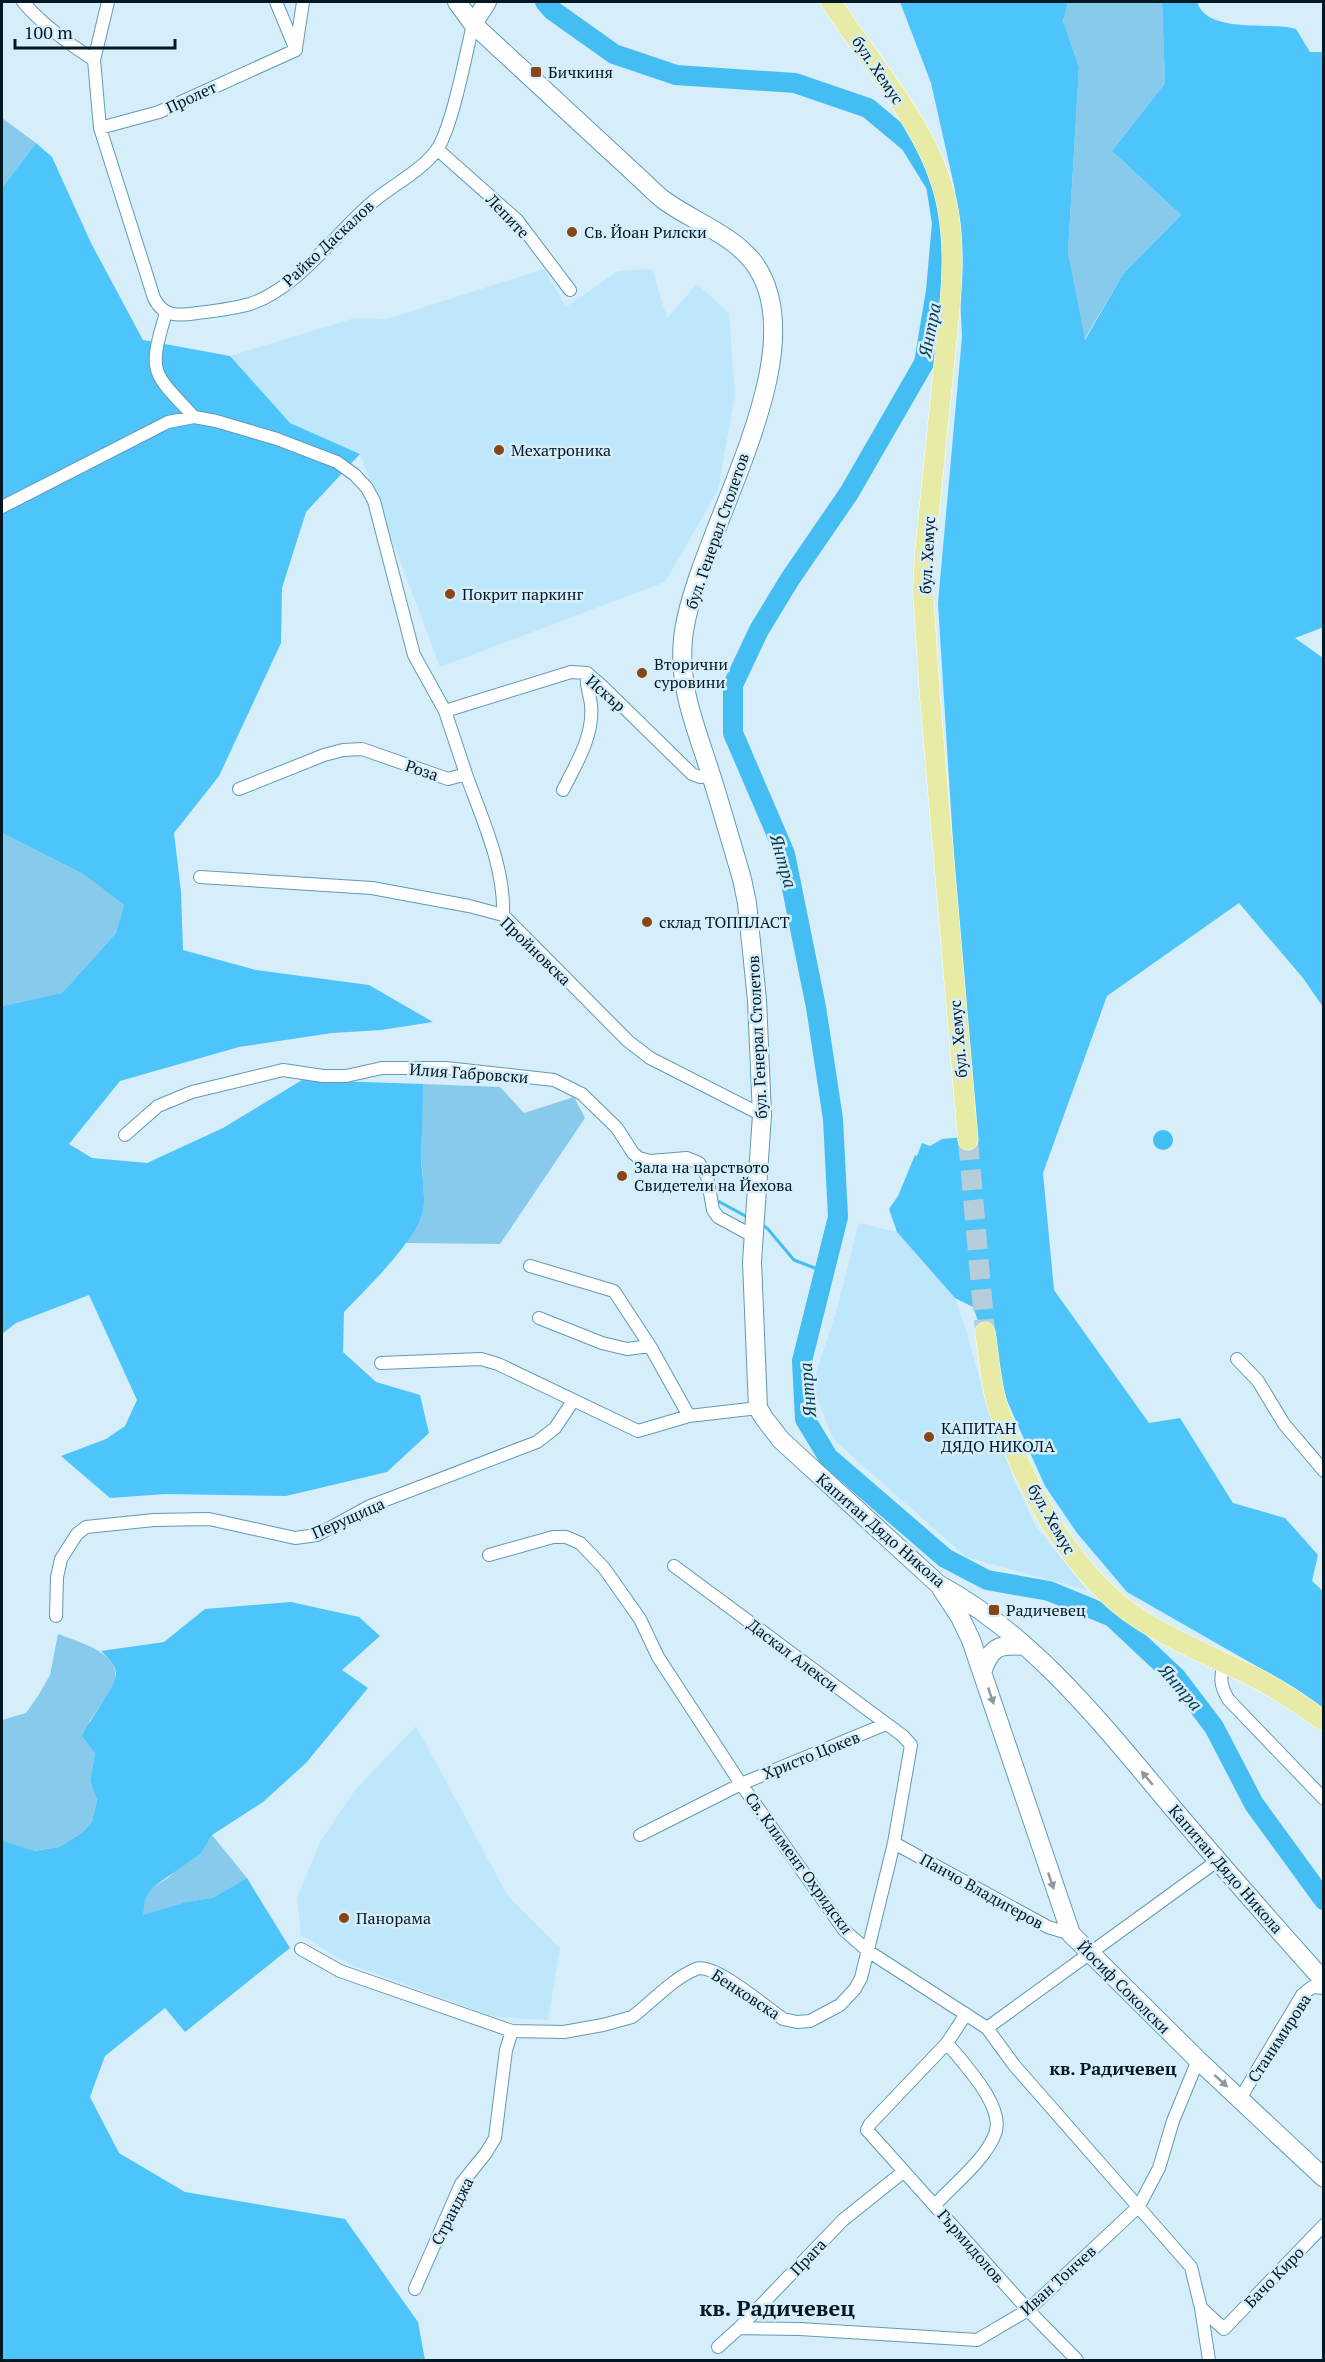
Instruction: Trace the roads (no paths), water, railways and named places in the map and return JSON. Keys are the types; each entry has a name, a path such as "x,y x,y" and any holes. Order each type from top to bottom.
{"main road":[{"name":"бул. Хемус","path":"831,2 900,103 921,139 939,176 950,220 952,257 950,303 923,590 930,698 968,1140"},
{"name":"бул. Хемус","path":"985,1332 997,1402 1017,1456 1042,1506 1072,1554 1106,1592 1138,1619 1185,1646 1256,1678 1293,1699 1323,1720"}],"street":[{"path":"23,2 56,34 94,60"},
{"path":"108,2 94,60 100,128 154,298 159,308 166,314 156,347 156,372 164,387 194,417"},
{"path":"276,2 296,50"},
{"path":"296,50 303,2"},
{"name":"бул. Генерал Столетов","path":"457,2 473,24 558,105 664,200 741,251 754,263 770,300 773,329 771,363 761,407 692,598 683,637 682,672 686,699 742,879 747,903 758,1000 762,1115 754,1226"},
{"path":"473,24 486,2"},
{"name":"Райко Даскалов","path":"166,314 182,315 221,310 250,304 270,295 325,249 369,204 424,164 437,149 447,126 473,24"},
{"name":"Пролет","path":"100,128 159,111 296,50"},
{"name":"Лепите","path":"437,149 517,220 570,290"},
{"path":"2,507 168,422 194,417 277,439 337,462 355,475 367,488 374,501 414,655 445,711 486,831 503,888 503,915"},
{"name":"Искър","path":"445,711 571,672 587,673 692,774 700,777 711,776"},
{"path":"563,790 581,756 590,730 591,706 585,683 587,673"},
{"name":"Роза","path":"239,789 324,755 343,750 362,749 448,779 466,774"},
{"name":"Пройновска","path":"200,877 372,888 469,906 503,915 628,1041 650,1058 762,1115"},
{"name":"Илия Габровски","path":"125,1135 158,1106 192,1092 283,1070 323,1076 346,1076 382,1068 446,1068 554,1080 582,1094 617,1128 639,1158 650,1161 687,1158 699,1163 707,1176 713,1210 718,1217 754,1226"},
{"path":"381,1363 481,1359 498,1364 638,1431 689,1416 758,1408 754,1332 754,1226"},
{"path":"530,1266 614,1291 650,1346 689,1416"},
{"path":"539,1318 602,1343 627,1349 650,1346"},
{"path":"1237,1359 1258,1380 1284,1424 1323,1471"},
{"name":"Перущица","path":"56,1616 57,1577 61,1559 72,1540 86,1527 154,1520 209,1519 295,1538 317,1534 370,1506 537,1442 555,1428 573,1401"},
{"name":"Капитан Дядо Никола","path":"758,1408 781,1440 938,1584 988,1616 1074,1695 1323,1981"},
{"name":"Св. Климент Охридски","path":"489,1555 553,1537 566,1537 580,1544 604,1568 640,1619 658,1657 741,1784 844,1930 868,1951 987,2028 1014,2066 1191,2267 1201,2307 1209,2361"},
{"name":"Даскал Алекси","path":"674,1566 903,1736 911,1745"},
{"name":"Йосиф Соколски","path":"938,1584 960,1617 971,1640 1071,1934 1198,2060 1323,2178"},
{"path":"982,1672 990,1652 1007,1645 1023,1646"},
{"path":"1224,1663 1220,1677 1228,1699 1323,1799"},
{"name":"Христо Цокев","path":"640,1835 741,1784 886,1724"},
{"name":"Бенковска","path":"301,1949 340,1971 512,2031 564,2032 622,2021 632,2017 680,1979 702,1968 730,1981 783,2019 797,2022 810,2021 840,2005 855,1989 868,1951 894,1842 911,1745"},
{"name":"Панчо Владигеров","path":"894,1842 1048,1927 1071,1934"},
{"path":"987,2028 1217,1861"},
{"name":"Станимирова","path":"1240,2099 1302,1995 1312,1987 1323,1988"},
{"path":"935,2205 988,2149 996,2132 994,2112 988,2098 947,2043 966,2013"},
{"name":"Странджа","path":"415,2289 461,2184 495,2138 506,2050 512,2031"},
{"name":"Гърмидолов","path":"947,2043 870,2124 867,2130 1028,2310 1077,2361"},
{"name":"Иван Тончев","path":"739,2328 801,2329 977,2340 1028,2310 1139,2206 1159,2168 1173,2121 1198,2060"},
{"name":"Прага","path":"718,2347 843,2220 903,2172"},
{"name":"Бачо Киро","path":"1201,2307 1224,2329 1323,2225"}],"waterway":[{"name":"Янтра","path":"545,2 552,10 614,54 676,75 795,83 868,108 910,143 936,185 942,223 936,291 924,363 849,493 790,579 759,630 733,685 733,733 785,854 816,1007 833,1119 838,1217 802,1361 805,1419 828,1457 945,1558 987,1580 1049,1591 1112,1617 1176,1677 1214,1727 1254,1804 1324,1900"},
{"path":"718,1201 749,1218"},
{"path":"762,1225 794,1260 825,1272"}],"tunnel":[{"path":"968,1140 985,1332"}],"place":[{"name":"Бичкиня","path":"536,72"},
{"name":"Св. Йоан Рилски","path":"572,232"},
{"name":"Мехатроника","path":"499,450"},
{"name":"Покрит паркинг","path":"450,594"},
{"name":"Вторични суровини","path":"642,673"},
{"name":"склад ТОППЛАСТ","path":"647,922"},
{"name":"Зала на царството Свидетели на Йехова","path":"622,1176"},
{"name":"КАПИТАН ДЯДО НИКОЛА","path":"929,1437"},
{"name":"Радичевец","path":"994,1610"},
{"name":"Панорама","path":"344,1918"}],"district":[{"name":"кв. Радичевец","path":"1113,2068"},
{"name":"кв. Радичевец","path":"777,2307"}]}
